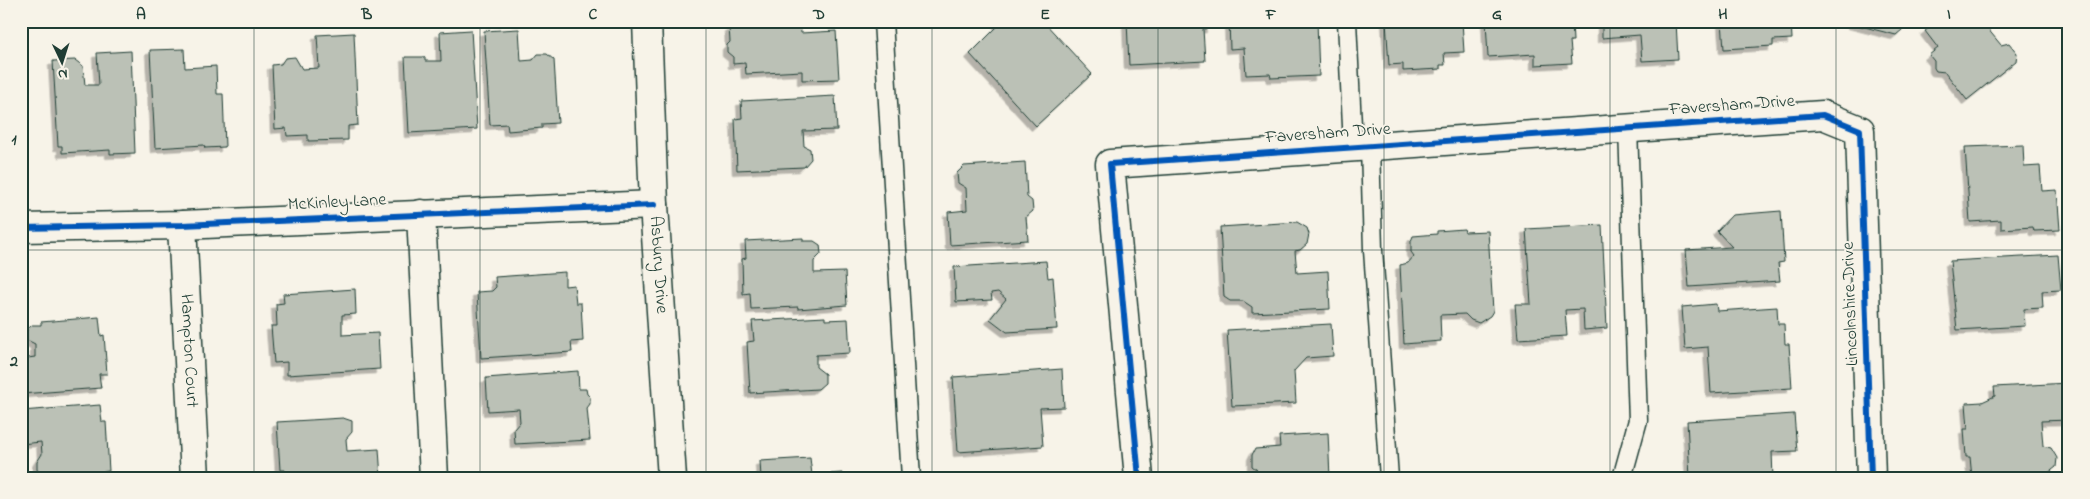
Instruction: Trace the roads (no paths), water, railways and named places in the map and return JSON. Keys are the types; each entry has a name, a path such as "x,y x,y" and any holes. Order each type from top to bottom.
{"street":[{"name":"Asbury Drive","path":"647,21 654,205 672,478"},
{"name":"Faversham Drive","path":"1139,478 1110,164 1823,115 1860,130"},
{"name":"Lincolnshire Drive","path":"1860,130 1871,478"},
{"name":"McKinley Lane","path":"21,228 182,225 654,205"},
{"path":"421,214 434,478"},
{"name":"Hampton Court","path":"182,225 195,478"}],"lane":[{"path":"883,21 911,478"},
{"path":"1347,21 1373,250 1389,478"},
{"path":"1622,478 1638,420 1628,128"}]}
